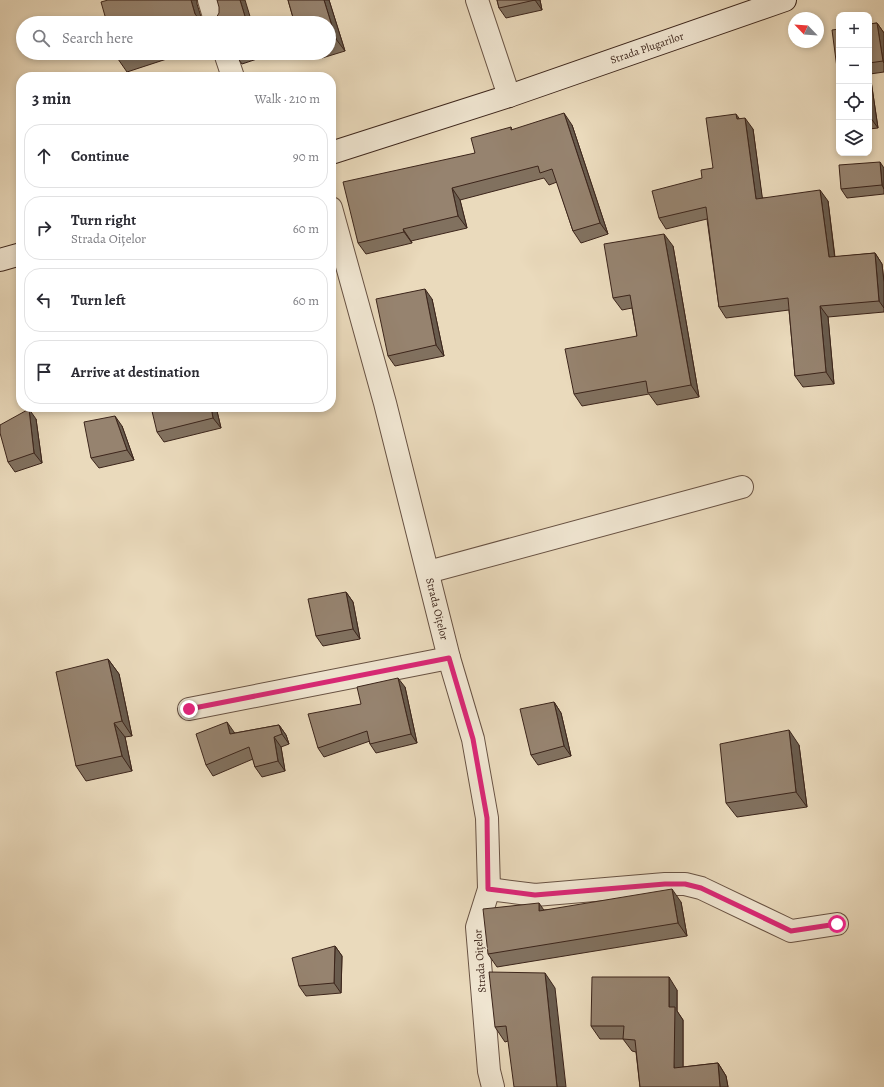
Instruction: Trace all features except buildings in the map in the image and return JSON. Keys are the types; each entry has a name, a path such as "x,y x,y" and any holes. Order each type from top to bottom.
{"street":[{"path":"208,0 214,16"},
{"path":"477,0 509,96"},
{"name":"Strada Plugarilor","path":"336,151 509,96 785,0"},
{"path":"227,60 231,72"},
{"name":"Strada Oițelor","path":"336,226 385,403 449,658 473,739 487,818 488,889 477,927 489,1071 493,1087"},
{"path":"428,572 742,487"},
{"path":"189,709 449,658"},
{"path":"488,889 535,895 665,884 685,884 701,888 791,931 837,924"}],"route":[{"path":"189,709 449,658 473,739 487,818 488,889 535,895 665,884 685,884 701,888 791,931 837,924"}]}
